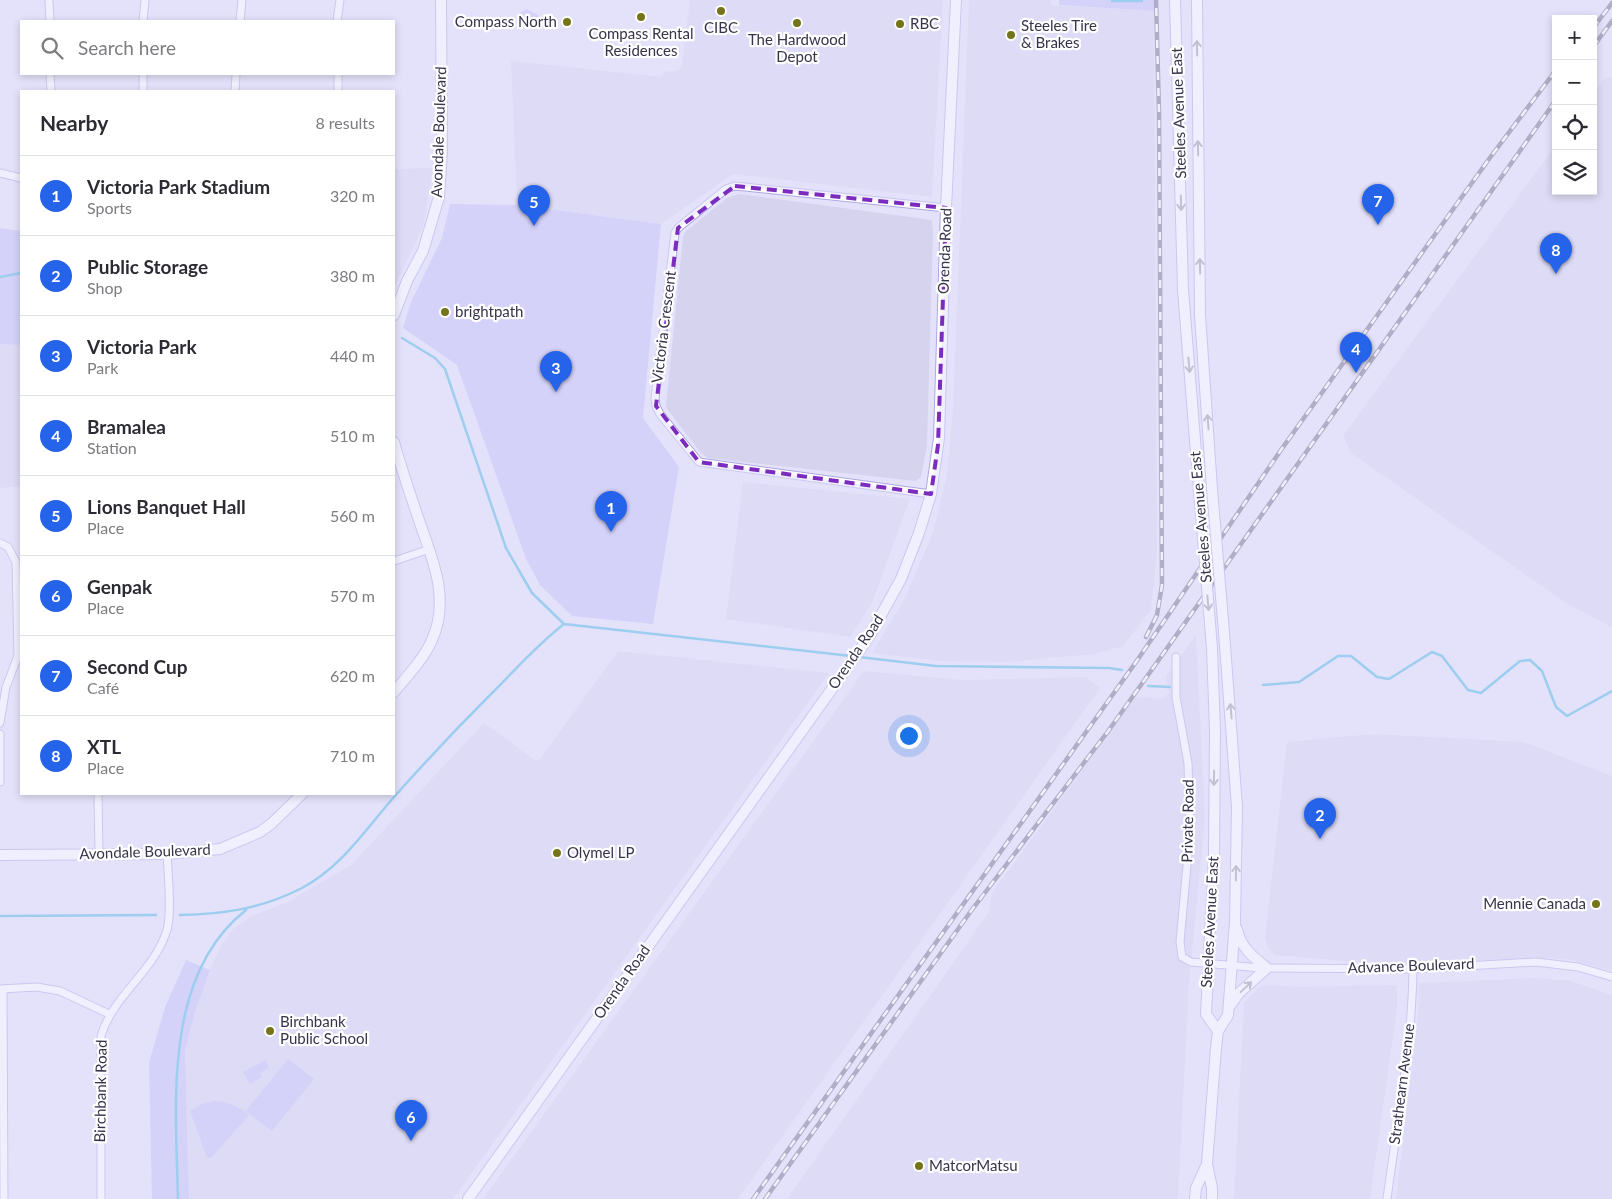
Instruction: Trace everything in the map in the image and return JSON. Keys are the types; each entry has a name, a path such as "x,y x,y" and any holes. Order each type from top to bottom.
{"main road":[{"name":"Avondale Boulevard","path":"395,312 407,281 424,251 439,197 442,152 441,0"},
{"name":"Orenda Road","path":"468,1199 861,648 902,579 931,494 939,438 946,208 956,0"},
{"name":"Steeles Avenue East","path":"1175,0 1184,316 1212,648 1215,730 1214,855 1206,1014 1218,1031"},
{"name":"Steeles Avenue East","path":"1197,0 1200,315 1237,807 1235,922 1229,1008 1228,1015 1218,1031 1208,1164 1212,1199"},
{"path":"1184,316 1200,315"},
{"path":"395,445 436,566 440,606 432,638 418,664 395,691"},
{"name":"Avondale Boulevard","path":"0,855 167,854 220,849 247,838 271,824 301,795"},
{"path":"1229,1008 1239,993 1267,968 1249,953 1239,938 1235,922"},
{"name":"Steeles Avenue East","path":"1195,1199 1196,1188 1208,1164"}],"street":[{"path":"50,0 50,20"},
{"path":"144,20 145,0"},
{"path":"240,20 242,0"},
{"path":"337,20 340,0"},
{"path":"50,75 50,90"},
{"path":"143,75 143,90"},
{"path":"235,90 236,75"},
{"path":"338,75 338,90"},
{"path":"0,172 20,178"},
{"name":"Victoria Crescent","path":"931,494 699,462 660,414 655,398 675,233 678,228 726,189 735,186 946,208"},
{"path":"0,543 8,547 16,562 18,656 6,687 0,723"},
{"path":"395,561 430,549"},
{"name":"Private Road","path":"1176,657 1176,697 1188,763 1190,832 1181,954 1191,962 1209,964"},
{"path":"0,734 0,782"},
{"path":"98,795 99,855"},
{"name":"Birchbank Road","path":"100,1199 99,1052 101,1036 109,1014 151,961 168,929 167,854"},
{"name":"Advance Boulevard","path":"1209,964 1267,968 1412,969 1536,962 1578,967 1612,977"},
{"name":"Strathearn Avenue","path":"1387,1199 1412,1006 1412,969"},
{"path":"4,1199 2,989 37,987 60,992 109,1014"}],"highlighted area":[{"path":"735,186 946,208 938,445 931,494 699,462 656,406 678,228"}],"shaded area":[{"path":"690,0 943,0 932,197 733,174 661,224 517,205 511,61 662,77 664,72 678,70 682,65"},
{"path":"969,0 1051,0 1051,5 1154,11 1157,554 1151,610 1123,646 1094,654 1009,662 940,661 872,653 904,600 933,533 947,474 953,407"},
{"path":"1059,0 1154,0 1154,11 1059,5"},
{"path":"526,9 543,20 542,28 524,24 520,13"},
{"path":"1606,77 1612,78 1612,627 1566,603 1351,453 1343,436 1552,150 1552,195 1597,195 1597,89"},
{"path":"433,168 423,227 395,286 395,169"},
{"path":"739,194 932,220 927,445 921,477 916,481 708,458 701,453 668,410 666,406 683,237 686,231 727,198"},
{"path":"450,204 517,205 661,224 643,418 679,467 653,624 572,616 540,585 526,559 457,365 403,328 411,302 442,238"},
{"path":"0,228 20,231 20,345 0,344"},
{"path":"0,344 20,345 20,486 0,488"},
{"path":"743,482 910,499 872,603 850,637 726,619"},
{"path":"1196,635 1205,818 1189,982 1178,1199 787,1199 989,912 992,893 1136,697 1163,699 1169,693 1166,676"},
{"path":"618,651 829,673 453,1199 189,1199 185,1051 195,1012 210,970 220,947 234,928 252,916 290,901 351,865 484,723 536,761 540,759"},
{"path":"864,671 963,680 1086,677 1100,688 738,1199 483,1199"},
{"path":"1373,734 1524,742 1612,776 1612,971 1572,960 1548,958 1410,963 1355,962 1275,955 1268,948 1265,937 1287,742"},
{"path":"186,960 210,970 195,1012 185,1051 189,1199 152,1199 149,1063 165,1007"},
{"path":"1536,978 1571,981 1612,995 1612,1199 1396,1199 1418,1015 1419,983"},
{"path":"1269,985 1297,987 1397,985 1397,1008 1370,1199 1234,1199 1244,1002 1259,987"},
{"path":"288,1059 314,1079 272,1131 246,1111"},
{"path":"265,1060 269,1067 260,1073 262,1077 250,1084 243,1072"},
{"path":"214,1101 233,1105 249,1115 211,1158 207,1158 190,1111 202,1104"}],"waterway":[{"path":"1112,1 1142,1"},
{"path":"0,277 20,273"},
{"path":"402,338 435,358 445,369 506,548 532,593 564,624 851,656"},
{"path":"180,915 227,912 256,906 285,896 315,880 352,848 418,770 536,648 564,624"},
{"path":"1263,685 1299,682 1338,656 1351,656 1377,677 1389,679 1432,652 1442,656 1468,690 1481,693 1520,661 1530,660 1542,671 1556,707 1567,716 1612,691"},
{"path":"859,657 936,666 1109,668 1122,670"},
{"path":"1148,686 1170,687"},
{"path":"178,1199 176,1084 180,1044 187,1006 200,970 219,938 246,910"},
{"path":"0,916 156,915"}],"railway":[{"path":"1146,637 1157,615 1162,585 1159,112 1156,0"},
{"path":"1597,23 1612,3"},
{"path":"1597,42 1612,21"},
{"path":"753,1199 1136,662 1281,450 1489,159 1552,75"},
{"path":"765,1199 971,911 1109,730 1552,105"}],"place":[{"name":"CIBC","path":"721,11"},
{"name":"Compass Rental Residences","path":"641,17"},
{"name":"Compass North","path":"567,22"},
{"name":"The Hardwood Depot","path":"797,23"},
{"name":"RBC","path":"900,24"},
{"name":"Steeles Tire & Brakes","path":"1011,35"},
{"name":"Second Cup","path":"1378,225"},
{"name":"Lions Banquet Hall","path":"534,226"},
{"name":"XTL","path":"1556,274"},
{"name":"brightpath","path":"445,312"},
{"name":"Bramalea","path":"1356,373"},
{"name":"Victoria Park","path":"556,392"},
{"name":"Victoria Park Stadium","path":"611,532"},
{"name":"Public Storage","path":"1320,839"},
{"name":"Olymel LP","path":"557,853"},
{"name":"Mennie Canada","path":"1596,904"},
{"name":"Birchbank Public School","path":"270,1031"},
{"name":"Genpak","path":"411,1141"},
{"name":"MatcorMatsu","path":"919,1166"}]}
